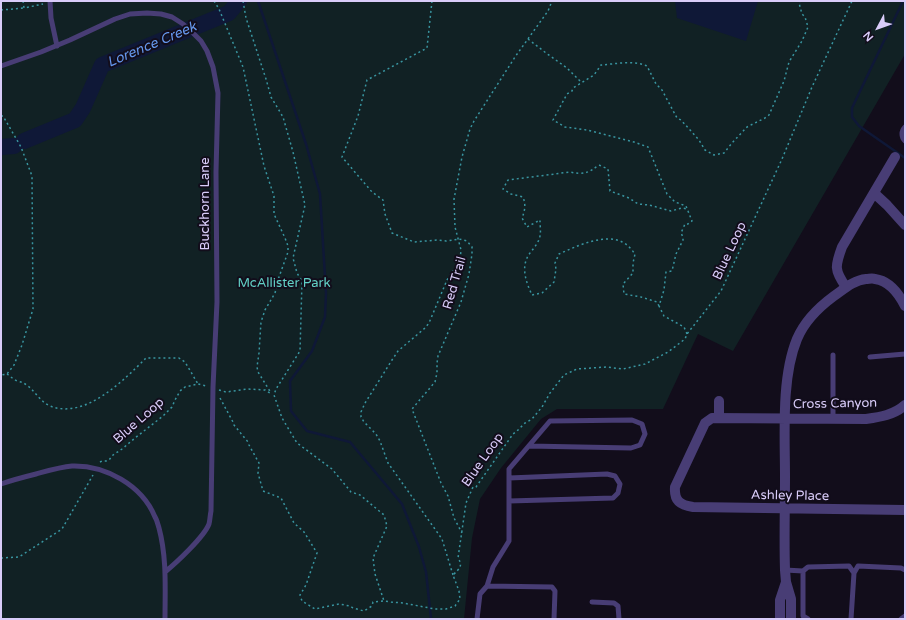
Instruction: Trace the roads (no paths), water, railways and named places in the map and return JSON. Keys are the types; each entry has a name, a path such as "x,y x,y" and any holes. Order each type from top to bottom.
{"street":[{"path":"846,287 838,273 837,266 842,247 895,157"},
{"path":"874,193 905,225"},
{"name":"Cross Canyon","path":"792,619 791,599 784,570 785,418 787,382 791,358 797,338 811,316 825,303 846,287 862,280 875,279 886,282 895,290 905,306"},
{"path":"718,401 719,418 785,418"},
{"name":"Cross Canyon","path":"785,418 866,419 884,417 904,407"},
{"name":"Ashley Place","path":"719,418 712,418 705,423 675,487 677,500 684,506 905,510"},
{"name":"Cross Canyon","path":"780,619 780,600 786,582"}],"lane":[{"path":"48,2 57,46"},
{"name":"Buckhorn Lane","path":"1,66 57,46 114,19 130,14 147,13 161,14 172,17 192,32 201,41 207,51 218,93 216,172 217,302 213,387 211,512 208,525 198,539 165,572"},
{"path":"905,127 902,131 902,136 905,142"},
{"path":"870,358 905,354"},
{"path":"833,355 833,419"},
{"path":"477,619 480,594 487,586 493,567 509,542 509,469 550,421 632,420 642,424 645,434 640,445 631,448 529,446"},
{"path":"1,484 70,466 102,470 130,485 140,494 156,517 163,549 165,572 165,619"},
{"path":"509,478 607,474 615,476 620,484 618,493 613,498 509,501"},
{"path":"784,570 803,571 808,567 849,566 854,573"},
{"path":"851,619 854,573 858,566 901,568 905,570"},
{"path":"803,571 803,616 808,619"},
{"path":"487,586 552,587 555,591 554,619"},
{"path":"592,602 614,603 618,606 619,619"},
{"path":"901,619 905,616"}],"water":[{"path":"675,1 758,1 746,41 677,18"}],"waterway":[{"name":"Lorence Creek","path":"24,141 75,120 83,108 102,65 229,13 239,1"},
{"path":"258,1 306,144 320,194 326,293 325,317 312,351 290,381 291,411 307,431 350,442 402,504 419,547 426,572 431,619"},
{"path":"903,1 852,108 852,117 859,126 905,158"},
{"name":"Lorence Creek","path":"1,147 14,146"}],"park label":[{"name":"McAllister Park","path":"284,284"}]}
